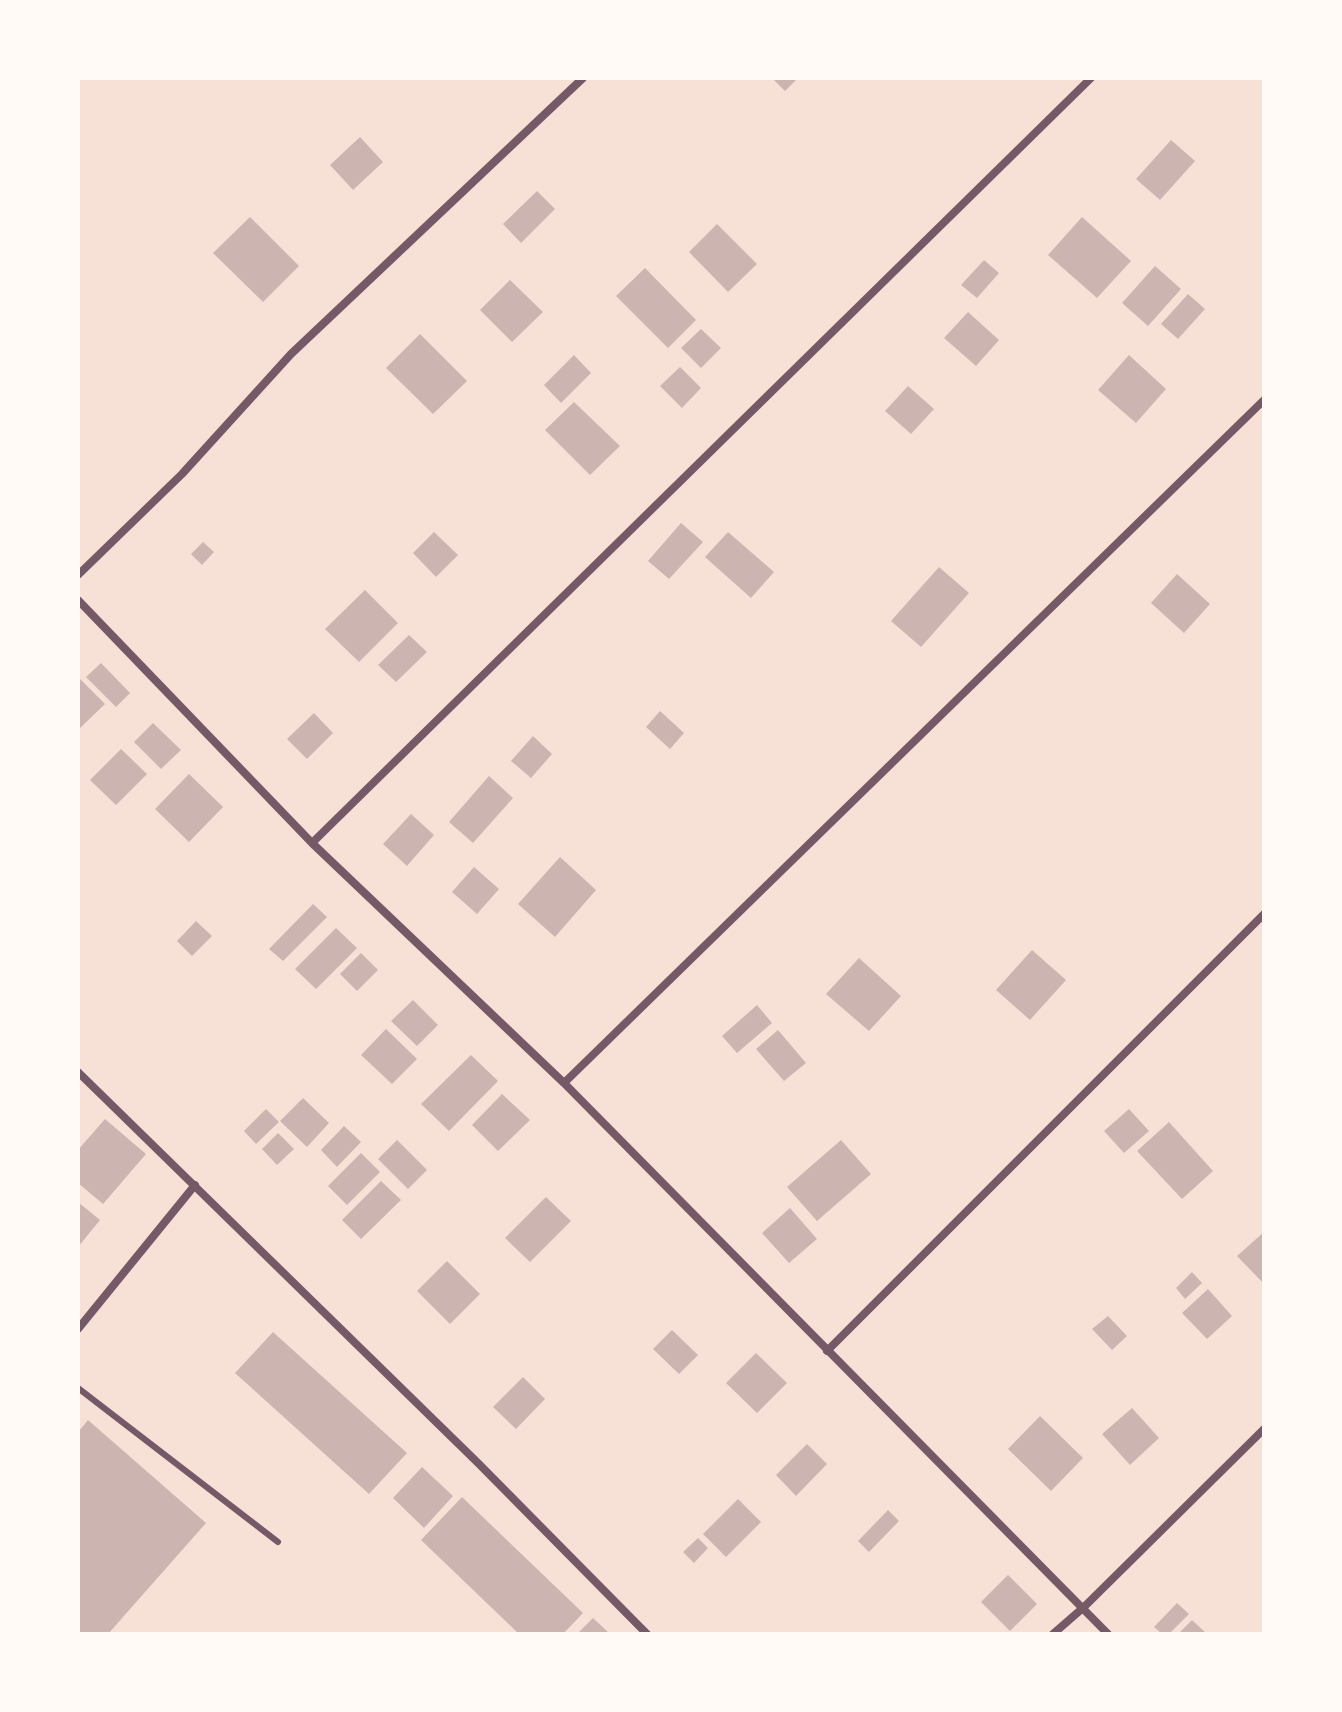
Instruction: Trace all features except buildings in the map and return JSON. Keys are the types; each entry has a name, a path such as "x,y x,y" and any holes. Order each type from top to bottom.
{"street":[{"path":"78,575 182,474 291,354 583,78"},
{"path":"312,843 1091,78"},
{"path":"564,1083 1264,400"},
{"path":"78,600 312,843 564,1083 1108,1634"},
{"path":"827,1351 1264,914"},
{"path":"78,1072 647,1634"},
{"path":"78,1329 195,1185"},
{"path":"1053,1634 1264,1429"}],"lane":[{"path":"78,1388 278,1542"}]}
